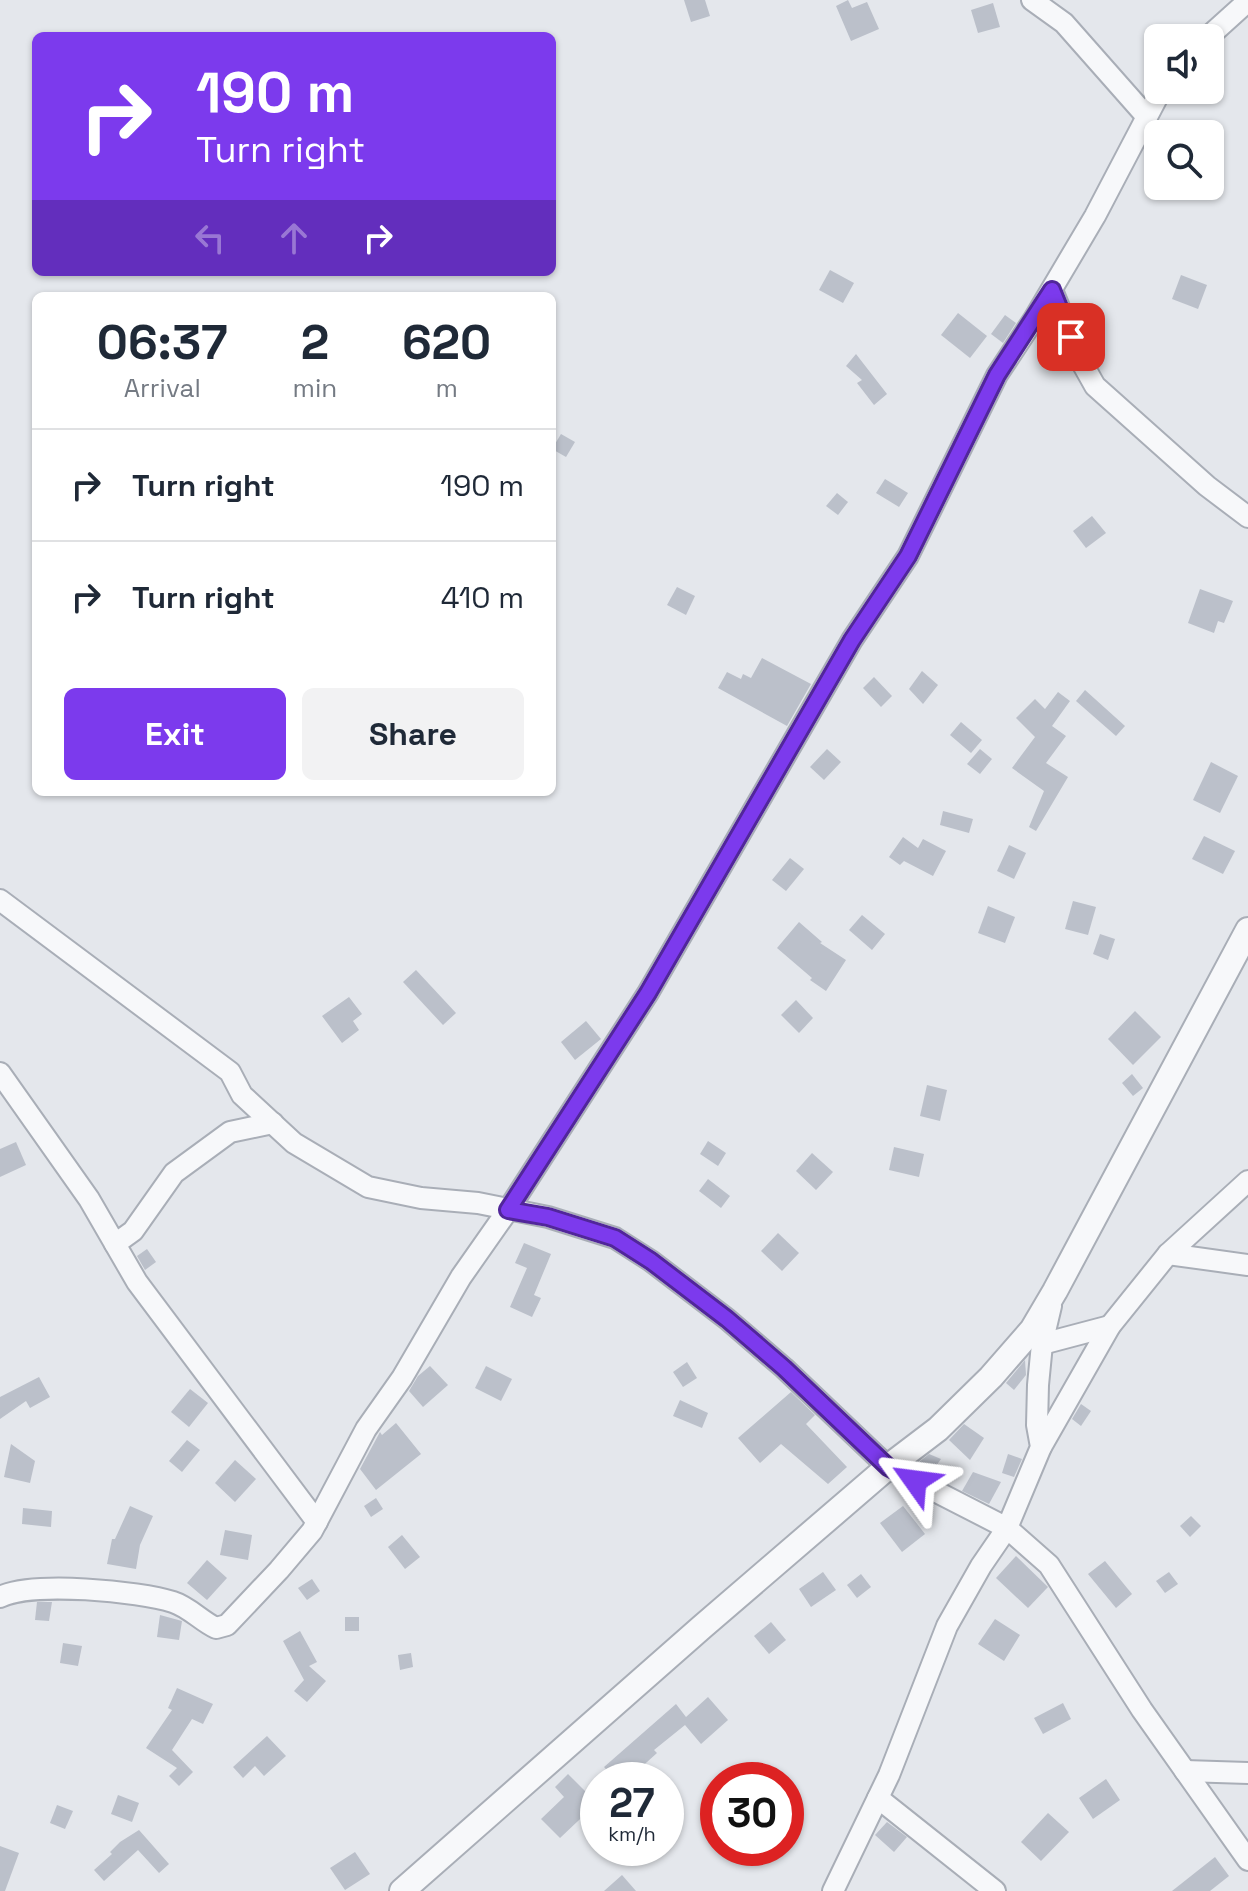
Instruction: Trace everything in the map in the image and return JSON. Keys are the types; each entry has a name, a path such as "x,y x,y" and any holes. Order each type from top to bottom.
{"street":[{"path":"1032,0 1064,23 1147,117"},
{"path":"1223,24 1248,1"},
{"path":"0,1597 12,1591 51,1589 141,1595 176,1602 216,1628 227,1625 269,1581 317,1522 366,1429 402,1378 461,1277 508,1210 648,993 852,640 908,556 997,375 1052,290 1154,104"},
{"path":"1052,290 1081,361 1095,386 1207,486 1248,517"},
{"path":"0,900 230,1072 242,1095 294,1143 368,1187 548,1217 615,1238 651,1261 727,1319 784,1368 888,1467 1007,1528 1049,1565 1142,1710 1248,1860"},
{"path":"402,1891 888,1467 938,1429 991,1377 1032,1330 1055,1291 1248,930"},
{"path":"0,1073 89,1199 137,1282 317,1522"},
{"path":"115,1244 133,1231 174,1173 230,1132 273,1123"},
{"path":"833,1891 889,1775 947,1626 1007,1528 1041,1447 1110,1326 1168,1254 1248,1181"},
{"path":"1168,1254 1248,1265"},
{"path":"1041,1447 1037,1425 1042,1344 1055,1291"},
{"path":"1042,1344 1110,1326"},
{"path":"1185,1771 1248,1773"},
{"path":"878,1798 995,1891"}],"building":[{"path":"684,0 705,0 710,16 691,22"},
{"path":"848,0 852,8 867,2 879,29 851,41 836,6"},
{"path":"993,3 1000,27 978,33 971,10"},
{"path":"830,270 854,283 843,303 819,290"},
{"path":"1181,275 1207,285 1198,309 1172,299"},
{"path":"958,313 987,336 970,358 941,335"},
{"path":"1005,315 1016,323 1003,343 991,334"},
{"path":"856,354 887,394 874,405 857,383 862,380 846,366"},
{"path":"561,434 575,442 566,457 556,451 556,442"},
{"path":"885,479 908,493 899,507 876,493"},
{"path":"837,493 848,502 838,515 826,506"},
{"path":"1092,516 1106,533 1086,548 1073,531"},
{"path":"677,587 695,596 686,615 667,605"},
{"path":"1200,589 1233,601 1224,623 1218,621 1214,633 1188,623"},
{"path":"762,658 811,684 787,726 718,688 727,672 741,679 743,674 751,678"},
{"path":"922,671 938,685 923,704 909,689"},
{"path":"874,677 892,696 881,707 863,688"},
{"path":"1085,690 1125,726 1116,736 1076,701"},
{"path":"1058,692 1070,701 1052,726 1066,736 1046,763 1068,777 1036,831 1029,827 1044,791 1012,768 1035,737 1016,718 1035,699 1045,709"},
{"path":"961,722 982,740 971,753 950,735"},
{"path":"827,749 841,762 824,780 810,767"},
{"path":"980,749 992,759 980,774 967,764"},
{"path":"1211,762 1238,776 1220,813 1193,800"},
{"path":"943,811 973,819 969,833 940,825"},
{"path":"1204,836 1235,851 1223,874 1192,859"},
{"path":"903,837 918,848 923,839 946,851 933,876 904,861 900,865 889,857"},
{"path":"1009,845 1026,853 1014,879 997,871"},
{"path":"790,858 804,869 786,891 772,880"},
{"path":"1073,901 1096,907 1088,935 1065,929"},
{"path":"988,906 1015,917 1005,943 978,933"},
{"path":"862,915 885,934 872,950 849,930"},
{"path":"799,922 820,943 846,960 826,991 777,948"},
{"path":"1100,934 1115,939 1108,960 1093,954"},
{"path":"416,970 456,1013 443,1025 403,982"},
{"path":"349,997 362,1014 353,1021 359,1030 342,1043 322,1016"},
{"path":"796,1000 813,1018 799,1033 781,1015"},
{"path":"1135,1011 1161,1037 1133,1065 1108,1039"},
{"path":"586,1021 601,1039 575,1060 561,1042"},
{"path":"1132,1074 1143,1088 1133,1096 1122,1083"},
{"path":"927,1085 947,1090 940,1121 920,1116"},
{"path":"708,1141 726,1153 718,1166 700,1154"},
{"path":"16,1142 26,1165 0,1177 0,1149"},
{"path":"894,1147 924,1154 919,1177 889,1170"},
{"path":"812,1153 833,1172 816,1190 796,1171"},
{"path":"708,1179 730,1196 721,1208 699,1191"},
{"path":"778,1233 799,1253 782,1271 761,1251"},
{"path":"524,1243 551,1254 534,1295 541,1298 532,1317 510,1307 527,1268 515,1263"},
{"path":"147,1249 156,1262 145,1270 137,1256"},
{"path":"1025,1360 1026,1375 1014,1390 1006,1383"},
{"path":"687,1362 697,1378 683,1387 673,1372"},
{"path":"430,1366 448,1385 423,1407 409,1391 418,1376"},
{"path":"486,1366 512,1379 501,1401 475,1388"},
{"path":"39,1377 50,1397 30,1408 26,1401 0,1419 0,1397"},
{"path":"190,1389 208,1403 189,1427 171,1412"},
{"path":"791,1392 815,1415 806,1424 847,1467 828,1484 781,1444 760,1463 738,1438"},
{"path":"680,1400 708,1413 702,1428 673,1416"},
{"path":"1081,1404 1091,1411 1081,1426 1072,1419"},
{"path":"396,1423 421,1454 376,1490 360,1469 380,1432 382,1435"},
{"path":"964,1424 984,1438 970,1460 949,1440"},
{"path":"187,1440 200,1450 182,1472 169,1461"},
{"path":"11,1444 35,1461 30,1483 4,1477"},
{"path":"929,1454 941,1459 930,1474 914,1466"},
{"path":"1008,1454 1022,1459 1014,1477 1002,1473"},
{"path":"235,1460 256,1479 235,1502 215,1483"},
{"path":"973,1472 1001,1482 989,1504 962,1491"},
{"path":"376,1498 383,1509 371,1517 364,1506"},
{"path":"130,1506 153,1516 140,1545 136,1569 107,1564 112,1539 115,1539"},
{"path":"903,1506 925,1534 902,1552 880,1523"},
{"path":"23,1508 52,1511 51,1527 22,1524"},
{"path":"1191,1516 1201,1526 1190,1537 1180,1526"},
{"path":"225,1530 252,1535 248,1560 220,1555"},
{"path":"402,1535 420,1557 405,1569 388,1547"},
{"path":"1016,1556 1048,1587 1028,1608 996,1578"},
{"path":"207,1560 227,1578 207,1600 187,1583"},
{"path":"1105,1561 1132,1594 1116,1608 1088,1574"},
{"path":"823,1572 836,1590 811,1607 799,1589"},
{"path":"1169,1572 1178,1584 1165,1593 1156,1581"},
{"path":"861,1574 871,1587 857,1598 847,1585"},
{"path":"312,1579 320,1591 307,1600 298,1588"},
{"path":"37,1602 52,1602 49,1621 35,1620"},
{"path":"160,1615 182,1621 179,1640 157,1637"},
{"path":"345,1617 359,1617 359,1631 345,1631"},
{"path":"995,1619 1020,1635 1004,1661 978,1644"},
{"path":"771,1622 786,1640 769,1654 754,1636"},
{"path":"300,1631 317,1662 309,1666 326,1681 307,1702 294,1691 304,1680 283,1641"},
{"path":"63,1643 82,1646 78,1666 60,1663"},
{"path":"411,1653 413,1667 400,1670 398,1655"},
{"path":"177,1688 213,1704 203,1724 192,1719 172,1750 193,1772 179,1786 169,1776 177,1768 146,1748 172,1710 168,1708"},
{"path":"708,1697 728,1720 701,1744 685,1725 654,1750 657,1753 647,1762 610,1762 676,1704 686,1717"},
{"path":"1063,1703 1071,1719 1043,1734 1034,1718"},
{"path":"267,1736 286,1756 264,1776 255,1766 243,1778 233,1767"},
{"path":"568,1774 580,1786 580,1819 560,1838 541,1819 564,1797 555,1787"},
{"path":"1106,1779 1120,1800 1093,1819 1079,1798"},
{"path":"118,1795 139,1803 132,1822 111,1814"},
{"path":"57,1805 73,1811 65,1829 50,1823"},
{"path":"1048,1813 1069,1832 1041,1861 1021,1842"},
{"path":"887,1822 907,1837 894,1852 875,1835"},
{"path":"139,1830 169,1864 159,1873 138,1850 104,1881 94,1870 120,1842"},
{"path":"0,1846 19,1853 5,1891 0,1891"},
{"path":"355,1852 370,1874 345,1890 330,1868"},
{"path":"1215,1857 1229,1876 1210,1891 1172,1891"},
{"path":"622,1875 636,1891 604,1891"}],"route":[{"path":"915,1481 888,1467 784,1368 727,1319 651,1261 615,1238 548,1217 508,1210 648,993 852,640 908,556 997,375 1052,290 1071,337"}]}
